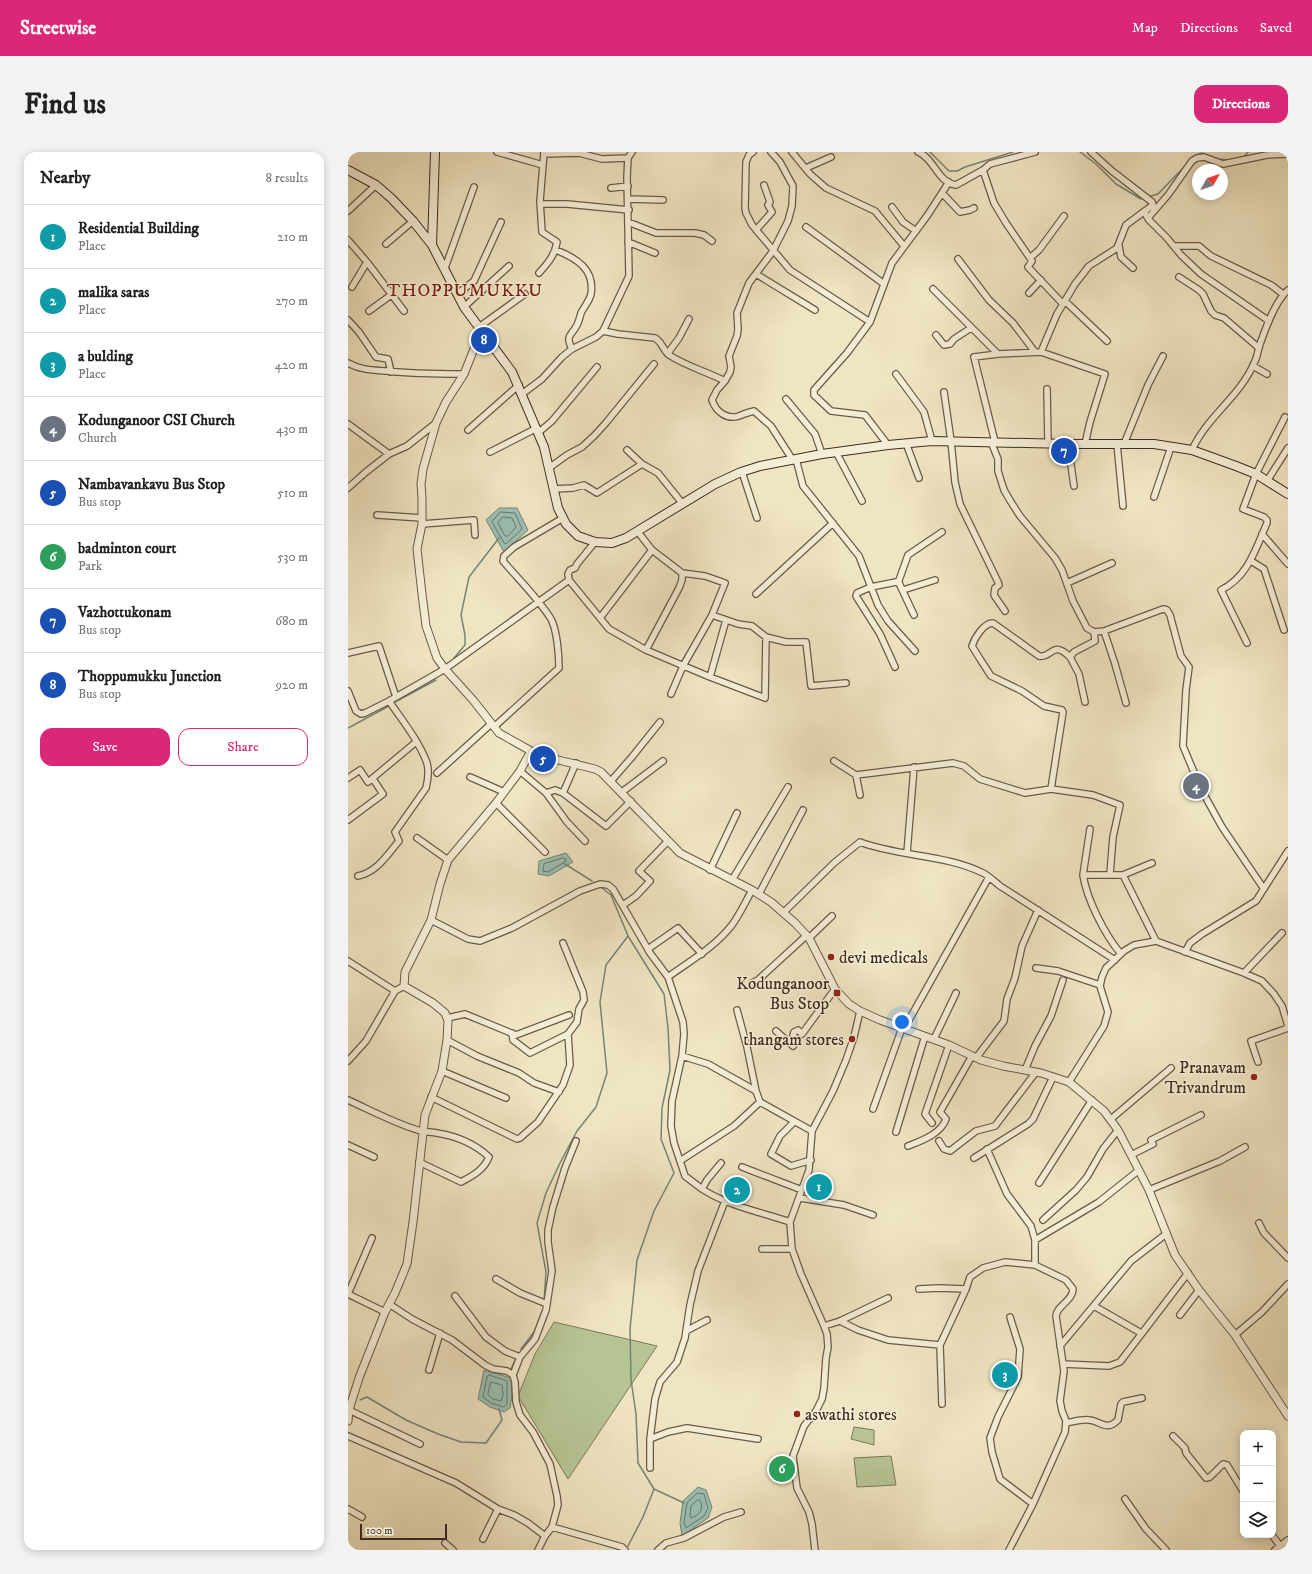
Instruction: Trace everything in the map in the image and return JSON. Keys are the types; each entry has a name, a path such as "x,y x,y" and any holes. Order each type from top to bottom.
{"main road":[{"path":"432,245 435,152"},
{"path":"348,170 376,185 391,198 432,245 464,307 505,362 522,394 550,468 558,508 566,524 578,536 595,542 612,543 638,532 682,503 715,484 742,472 794,459 822,454 932,441 1154,444 1192,450 1256,474 1288,494"}],"street":[{"path":"497,152 543,165"},
{"path":"522,394 542,379 552,366 572,349 596,337 603,330 629,276 628,158 632,152"},
{"path":"753,152 749,155 746,162 745,208 748,218 756,230 790,270 870,322"},
{"path":"771,152 780,162 793,186 792,206 788,221 773,251 749,283 737,313 738,329 737,336 729,356 731,367 730,372 712,400 721,413 730,417 738,417 754,411 771,426 794,459 803,486 859,556 878,605 888,622 915,651"},
{"path":"792,152 810,174 826,188 875,211 904,246"},
{"path":"918,152 924,154 937,172 951,184 956,185 983,170 990,164 1035,152"},
{"path":"1091,152 1112,171 1152,202 1153,206 1126,225 1119,246 1121,257 1133,268"},
{"path":"539,273 556,250 557,242 542,232 541,204 544,153 578,153 602,159 628,158"},
{"path":"1148,218 1168,196 1192,161 1202,154 1223,164 1267,155 1288,154"},
{"path":"806,168 831,157"},
{"path":"983,170 994,203 1032,261 1028,267 1107,341"},
{"path":"888,445 865,415 831,411 814,395 814,390 847,353 870,322 890,272 892,263 927,216 949,182"},
{"path":"348,211 376,185"},
{"path":"756,230 772,212 768,205 770,202 764,185"},
{"path":"611,188 628,186"},
{"path":"444,268 474,187"},
{"path":"942,193 960,212 974,208"},
{"path":"628,199 663,200"},
{"path":"541,204 567,204 629,210"},
{"path":"892,207 903,222 916,231"},
{"path":"1144,212 1201,274 1269,321"},
{"path":"1030,258 1039,250 1064,216"},
{"path":"386,244 413,222"},
{"path":"457,294 474,281 501,222"},
{"path":"628,222 656,233 674,232 704,235 712,242"},
{"path":"806,227 884,284"},
{"path":"348,240 367,262 404,311"},
{"path":"628,242 655,253"},
{"path":"1038,352 1075,284 1089,266 1119,246"},
{"path":"1174,246 1199,246 1211,256 1286,292 1269,321 1256,360 1243,384 1198,438 1192,450"},
{"path":"556,250 579,262 590,274 591,294 581,313 577,325 569,336 568,341 572,349"},
{"path":"958,259 989,300 1013,323 1038,352"},
{"path":"352,288 367,262"},
{"path":"464,307 509,266"},
{"path":"756,274 815,310"},
{"path":"1179,277 1203,294 1211,311 1215,315 1224,318 1259,348"},
{"path":"1029,293 1041,280"},
{"path":"933,289 998,354"},
{"path":"525,294 480,327 474,350 464,374 446,402 436,423 422,469 422,521 417,548 426,626 437,658 445,670 473,700 492,725 506,738 546,757 595,768 611,781 680,853 710,870 759,894 783,913 808,936 835,989 849,1004 860,1011 949,1045 974,1057 1003,1066 1036,1072 1069,1082 1092,1100 1111,1119 1118,1130 1149,1190 1175,1255 1199,1290 1235,1335 1288,1416"},
{"path":"369,311 391,295"},
{"path":"668,354 679,338 689,319"},
{"path":"348,320 359,332 376,357 388,359 392,372"},
{"path":"936,335 944,345 950,344 954,339 971,328"},
{"path":"603,330 618,334 655,338 659,341 663,349 677,360 725,380"},
{"path":"1085,444 1090,422 1105,374 1038,352 974,357 998,459 998,471 1004,490 1020,516 1055,558 1062,570 1087,628 1094,632 1104,631 1163,609 1167,610 1170,615 1181,656 1189,668 1186,690 1183,746 1201,790 1218,821 1264,889"},
{"path":"1122,506 1120,444 1163,356"},
{"path":"348,363 356,368 392,372 464,374"},
{"path":"550,468 566,455 582,447 594,436 654,364"},
{"path":"1253,366 1267,374"},
{"path":"490,452 537,431 552,421 597,367"},
{"path":"896,374 924,412 932,441"},
{"path":"468,430 518,386"},
{"path":"1047,389 1048,443"},
{"path":"944,392 955,482 960,504 999,584 995,588 994,595 1005,611"},
{"path":"786,399 815,434 822,454"},
{"path":"1247,643 1240,625 1221,590 1229,586 1251,561 1267,523 1267,520 1243,509 1256,474 1285,417"},
{"path":"348,488 389,454 406,446 436,423"},
{"path":"348,424 389,454"},
{"path":"906,443 919,478"},
{"path":"1068,444 1074,486"},
{"path":"1154,497 1171,447"},
{"path":"1267,481 1288,448"},
{"path":"627,450 642,464 658,474 682,503"},
{"path":"836,452 862,501"},
{"path":"554,490 584,485 597,493 642,464"},
{"path":"742,472 757,518"},
{"path":"377,515 422,521 474,520 476,535"},
{"path":"437,773 559,668 556,638 552,620 503,561 503,559 505,554 514,547 563,518"},
{"path":"756,594 833,523"},
{"path":"638,532 652,550 682,573 705,576 725,583 712,615 683,666 671,694"},
{"path":"898,583 908,555 942,532"},
{"path":"1262,534 1288,564"},
{"path":"595,542 575,568 570,570 568,574 569,580 609,629 646,650 765,698 766,637"},
{"path":"600,618 652,550"},
{"path":"1251,561 1264,569 1284,630"},
{"path":"1067,583 1112,563"},
{"path":"646,650 679,588 682,580 682,573"},
{"path":"348,691 353,708 356,712 361,714 389,702 445,670 569,580"},
{"path":"903,590 935,580"},
{"path":"895,667 880,634 856,596 857,593 871,587 898,583"},
{"path":"898,583 903,590 914,614"},
{"path":"712,615 752,626 766,637 786,642 806,642 811,686 846,683"},
{"path":"710,677 726,620"},
{"path":"1052,789 1063,712 1062,710 1044,706 1022,691 991,676 972,646 985,625 993,622 1039,656 1044,656 1053,650 1064,651 1070,657 1079,674 1085,702"},
{"path":"1104,631 1126,703"},
{"path":"1070,657 1074,652 1095,641 1094,632"},
{"path":"348,653 379,646 396,697"},
{"path":"358,876 366,874 379,864 399,841 395,832 426,788 428,780 427,763 416,742 389,702"},
{"path":"611,781 660,722"},
{"path":"348,778 360,770 368,782 416,742"},
{"path":"404,986 405,972 430,920 448,860 466,838 475,830 496,803 520,771 531,751"},
{"path":"622,792 663,761"},
{"path":"834,761 856,775 953,763 964,766 980,779 1025,793 1052,789 1093,795 1120,805 1113,837 1110,874"},
{"path":"563,793 576,764"},
{"path":"907,853 914,767"},
{"path":"520,771 546,793 567,822 585,841"},
{"path":"856,775 860,795"},
{"path":"470,778 504,792"},
{"path":"348,820 383,794 373,779"},
{"path":"732,880 788,787"},
{"path":"546,793 555,790 563,793 606,826 631,802"},
{"path":"496,803 545,852"},
{"path":"759,894 803,810"},
{"path":"710,870 737,813"},
{"path":"1090,829 1082,875 1085,889 1109,939 1121,954"},
{"path":"417,838 448,860"},
{"path":"622,905 636,896 650,881 639,870 668,841"},
{"path":"783,913 834,863 860,842 875,848 955,862 984,874 1115,960"},
{"path":"1185,952 1190,943 1202,934 1256,901 1288,851"},
{"path":"1082,875 1123,875 1152,863"},
{"path":"1123,875 1156,941"},
{"path":"873,1109 903,1028 989,877"},
{"path":"430,920 468,938 480,941 512,928 580,891 603,884 615,891 648,949 668,977 684,1027 682,1056 672,1101 671,1119 674,1139 684,1176 713,1196 790,1222"},
{"path":"668,977 702,954 722,937 733,924 752,890"},
{"path":"908,1146 934,1134 939,1130 946,1119 940,1112 974,1057 1004,1021 1007,999 1015,978 1022,946 1038,910"},
{"path":"752,983 758,980 832,916"},
{"path":"648,949 678,928 702,954"},
{"path":"1244,973 1282,933"},
{"path":"1069,1082 1104,1026 1108,1012 1100,985 1106,968 1121,954 1134,945 1156,941 1262,981 1274,994 1282,1006 1288,1027 1252,1041 1258,1062"},
{"path":"512,1033 513,1040 530,1053 568,1034 576,1024 579,1009 584,1000 584,995 564,943"},
{"path":"349,962 395,990"},
{"path":"1036,968 1058,971 1100,985"},
{"path":"1025,1070 1035,1046 1051,1016 1064,980"},
{"path":"349,1059 366,1041 395,990 404,986"},
{"path":"348,1421 349,1410 359,1378 384,1312 397,1288 406,1264 413,1222 422,1131 431,1096 442,1071 447,1040 448,1018 441,1008 404,986"},
{"path":"776,1030 793,1046 797,1041 793,1035 794,1032 798,1030 802,1034 835,989"},
{"path":"934,1040 956,993"},
{"path":"738,1010 756,1091 760,1102 812,1131"},
{"path":"815,1550 809,1512 797,1488 794,1456 804,1426 816,1411 822,1399 828,1347 824,1326 801,1274 792,1249 790,1222 806,1180 810,1160 812,1131 833,1091 846,1060 854,1037 860,1011"},
{"path":"448,1018 465,1014 516,1035 569,1015"},
{"path":"431,1096 518,1140 538,1122 559,1092 565,1080 570,1065 568,1034"},
{"path":"896,1132 925,1036"},
{"path":"447,1040 478,1056 519,1073 534,1083 559,1092"},
{"path":"932,1123 925,1114 949,1045"},
{"path":"682,1056 708,1064 756,1091"},
{"path":"1111,1119 1171,1068"},
{"path":"442,1071 506,1098"},
{"path":"939,1141 944,1149 950,1151 976,1131 995,1126 1036,1072"},
{"path":"974,1158 1028,1124 1033,1118 1053,1077"},
{"path":"348,1100 394,1122 422,1131 456,1137 480,1149 488,1157 486,1164 461,1182 419,1162"},
{"path":"1039,1183 1092,1100"},
{"path":"680,1161 734,1126 760,1102"},
{"path":"1131,1155 1153,1144 1151,1140 1201,1115"},
{"path":"794,1122 780,1136 771,1154 791,1166 810,1160"},
{"path":"1043,1220 1076,1190 1087,1177 1103,1149 1118,1130"},
{"path":"538,1550 545,1536 552,1527 558,1505 557,1496 550,1464 533,1432 520,1415 516,1402 515,1382 513,1375 520,1357 535,1338 547,1304 552,1271 548,1230 553,1207 565,1168 576,1141"},
{"path":"348,1145 374,1157"},
{"path":"1149,1190 1220,1161 1245,1147"},
{"path":"987,1149 1007,1194 1031,1226 1035,1240 1035,1265"},
{"path":"702,1189 707,1180 721,1163"},
{"path":"742,1167 802,1190"},
{"path":"1035,1240 1099,1202 1139,1170"},
{"path":"800,1198 844,1205 873,1215"},
{"path":"650,1468 650,1439 655,1399 660,1382 677,1362 686,1331 698,1271 725,1201"},
{"path":"1259,1223 1264,1233 1288,1258"},
{"path":"1060,1346 1135,1257 1166,1234"},
{"path":"372,1238 348,1294 384,1312"},
{"path":"762,1249 792,1249"},
{"path":"942,1404 940,1345 970,1277 983,1268 1005,1262 1035,1265 1066,1280 1073,1289 1070,1298 1057,1311 1056,1314 1064,1371 1060,1406 1066,1423 1064,1435 1033,1504 1009,1550"},
{"path":"1063,1364 1109,1366 1120,1362 1188,1273"},
{"path":"496,1279 520,1293 547,1304"},
{"path":"1235,1335 1262,1312 1288,1285"},
{"path":"919,1289 966,1289"},
{"path":"1180,1315 1199,1290"},
{"path":"455,1296 486,1336 505,1351 520,1357"},
{"path":"824,1326 840,1321 888,1298"},
{"path":"389,1304 412,1319 440,1333 485,1365 513,1375"},
{"path":"1094,1306 1141,1333"},
{"path":"1010,1317 1020,1349 1018,1377 998,1417 990,1438 992,1452 1000,1479 1033,1504"},
{"path":"686,1331 707,1320"},
{"path":"840,1321 858,1330 888,1340 940,1345"},
{"path":"429,1370 440,1333"},
{"path":"1066,1423 1090,1420 1109,1426 1118,1420 1121,1404 1142,1398"},
{"path":"349,1410 420,1444"},
{"path":"650,1439 668,1432 687,1428 758,1439"},
{"path":"348,1436 456,1483 498,1509 514,1515 545,1536"},
{"path":"1173,1436 1185,1448 1186,1454 1206,1478 1210,1477 1223,1464 1227,1465 1240,1486"},
{"path":"1125,1499 1146,1530 1166,1550"},
{"path":"348,1508 362,1517"},
{"path":"483,1540 498,1509"},
{"path":"660,1550 666,1543 684,1538 724,1517 741,1512"},
{"path":"552,1527 622,1547 625,1550"},
{"path":"1274,1538 1279,1549 1288,1540"},
{"path":"445,1543 453,1550"}],"green space":[{"path":"554,1322 657,1346 568,1479 518,1396 535,1354"},
{"path":"854,1427 874,1430 874,1445 851,1439"},
{"path":"891,1456 896,1485 857,1487 854,1458"}],"water":[{"path":"499,508 517,508 528,530 504,552 486,520"},
{"path":"566,853 573,862 549,876 538,874 539,861"},
{"path":"484,1370 511,1378 512,1395 510,1408 504,1412 490,1407 478,1399"},
{"path":"698,1487 706,1490 712,1507 708,1518 682,1536 680,1523 683,1501"}],"waterway":[{"path":"930,152 949,171 957,171 965,167 1013,152"},
{"path":"1080,152 1096,164 1116,184 1141,199"},
{"path":"1243,158 1248,152"},
{"path":"1197,155 1202,153 1212,157"},
{"path":"1217,159 1229,160"},
{"path":"1151,196 1158,194 1184,167"},
{"path":"454,658 465,645 465,635 461,615 469,577 499,538"},
{"path":"395,702 436,680"},
{"path":"348,728 387,707"},
{"path":"565,864 592,881"},
{"path":"602,888 611,895 628,936 664,994 668,1028 670,1070 662,1108 661,1139 674,1173 654,1211 637,1260 630,1329 631,1380 636,1414 638,1463 654,1489 684,1503"},
{"path":"544,1301 546,1272 537,1223 546,1193 577,1131 596,1107 607,1073 600,1002 606,965 628,936"},
{"path":"521,1349 534,1332 543,1310"},
{"path":"511,1369 516,1358"},
{"path":"360,1400 367,1397 406,1420 461,1442 486,1443 502,1420 499,1409"},
{"path":"628,1546 643,1517 654,1489"}],"place":[{"name":"Thoppumukku Junction","path":"484,340"},
{"name":"Vazhottukonam","path":"1064,451"},
{"name":"Nambavankavu Bus Stop","path":"543,759"},
{"name":"Kodunganoor CSI Church","path":"1196,786"},
{"name":"devi medicals","path":"831,957"},
{"name":"Kodunganoor Bus Stop","path":"837,993"},
{"name":"thangam stores","path":"852,1039"},
{"name":"Pranavam Trivandrum","path":"1254,1077"},
{"name":"Residential Building","path":"819,1187"},
{"name":"malika saras","path":"737,1190"},
{"name":"a bulding","path":"1005,1375"},
{"name":"aswathi stores","path":"797,1414"},
{"name":"badminton court","path":"782,1469"}],"district":[{"name":"THOPPUMUKKU","path":"465,290"}]}
